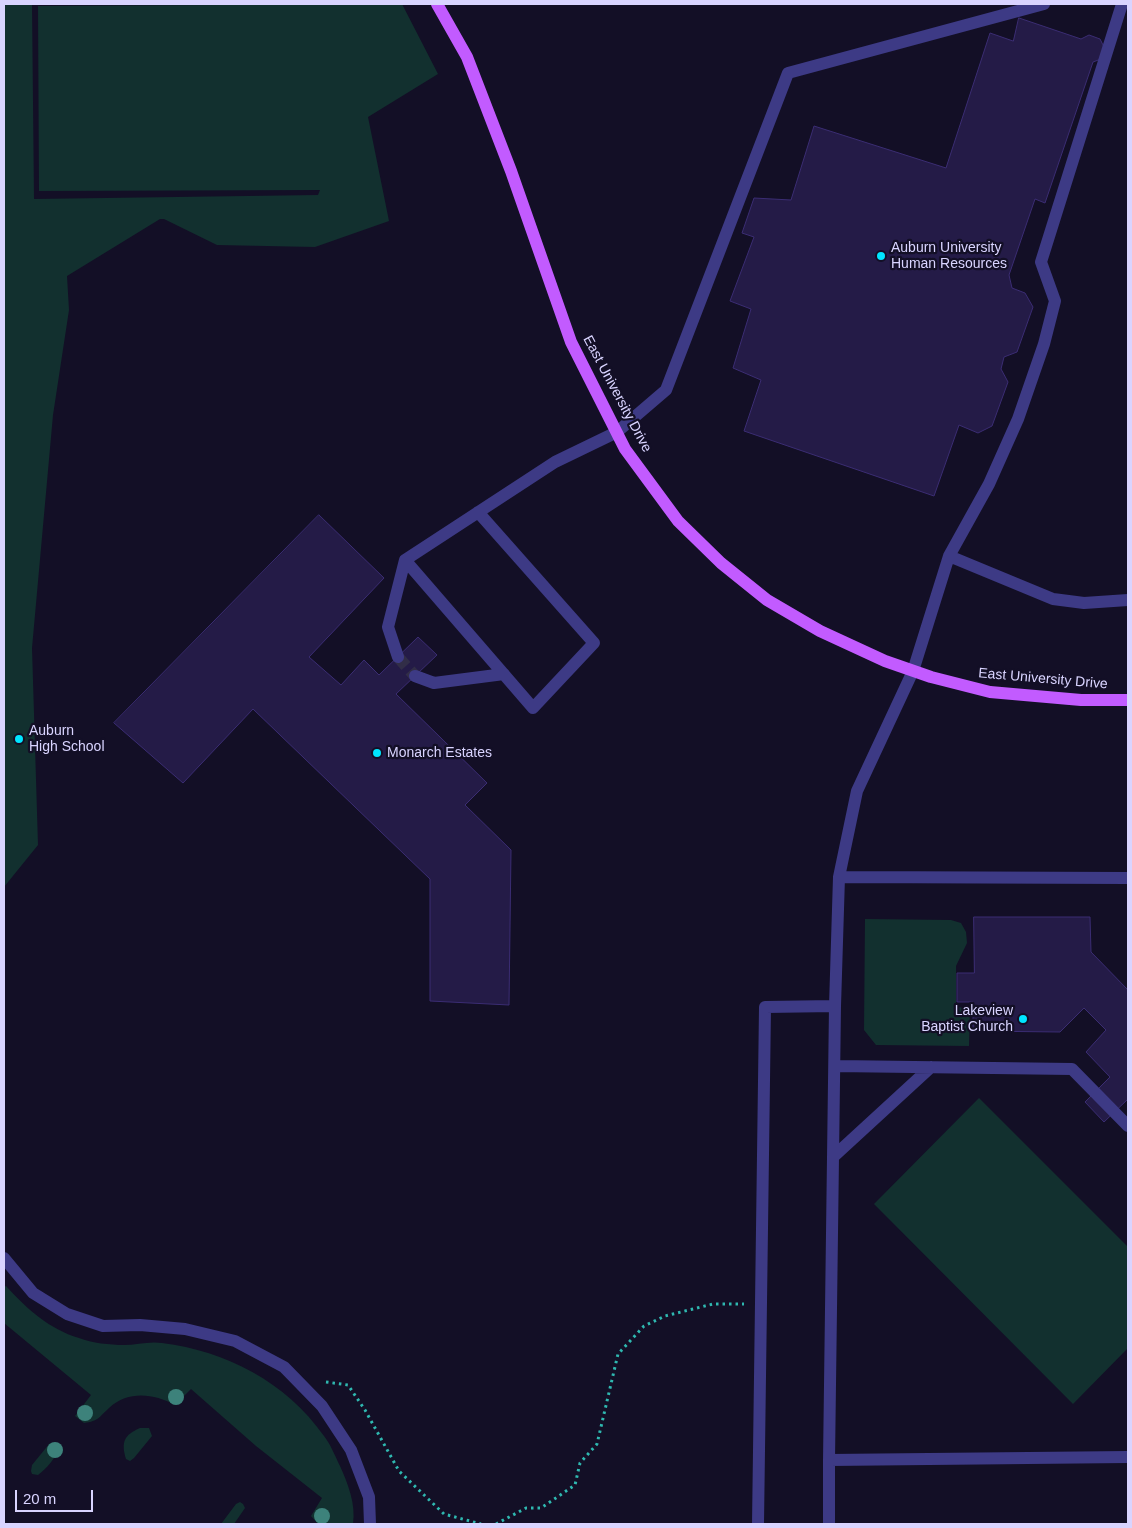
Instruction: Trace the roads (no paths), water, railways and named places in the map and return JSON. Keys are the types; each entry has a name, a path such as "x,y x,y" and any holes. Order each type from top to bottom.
{"main road":[{"name":"East University Drive","path":"436,4 467,57 571,342 626,449 678,521 720,563 768,600 820,631 885,661 931,677 990,692 1081,700 1128,700"}],"lane":[{"path":"398,657 388,627 405,560 555,462 617,432 666,390 788,73 1044,4"},
{"path":"830,1524 833,1158 839,877 856,791 913,671 949,556 989,484 1018,419 1044,344 1055,301 1041,262 1122,4"},
{"path":"405,560 533,708 594,644 478,512"},
{"path":"949,556 1053,599 1084,603 1128,600"},
{"path":"415,676 434,683 504,674"},
{"path":"839,877 1128,878"},
{"path":"758,1524 765,1007 836,1006"},
{"path":"835,1066 1072,1069 1128,1126"},
{"path":"833,1158 931,1067"},
{"path":"4,1258 33,1293 67,1314 103,1326 140,1325 185,1329 235,1341 284,1367 322,1406 351,1450 369,1497 370,1524"},
{"path":"830,1460 1128,1457"}],"tunnel":[{"path":"398,657 415,676"}],"place":[{"name":"Auburn University Human Resources","path":"881,256"},
{"name":"Auburn High School","path":"19,739"},
{"name":"Monarch Estates","path":"377,753"},
{"name":"Lakeview Baptist Church","path":"1023,1019"}]}
